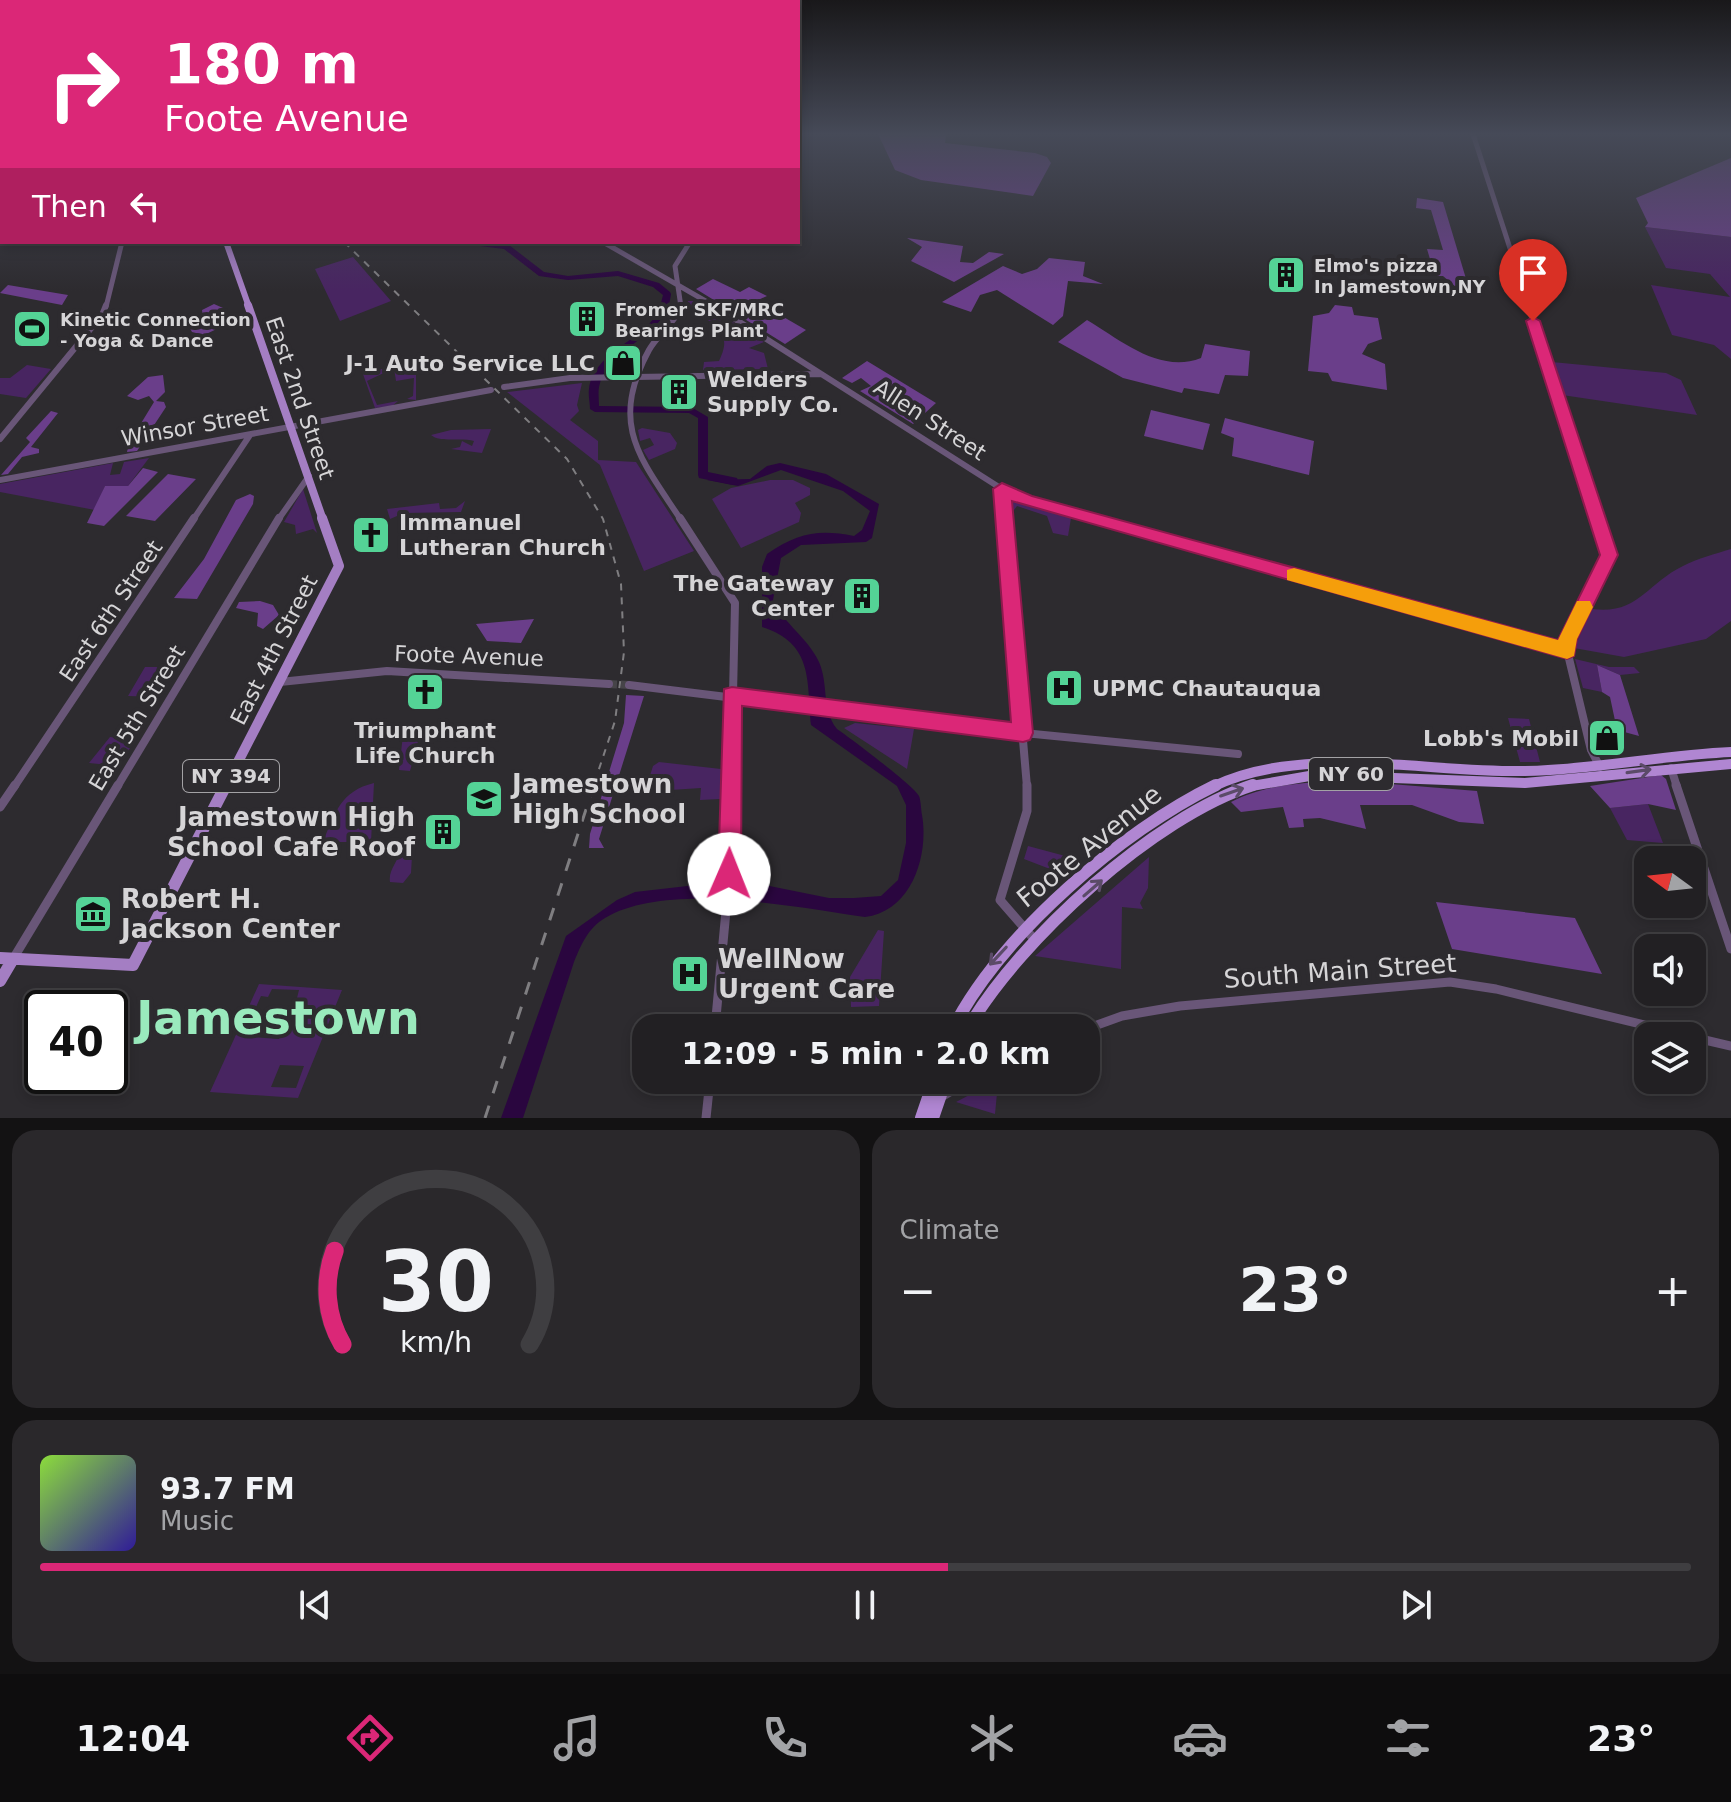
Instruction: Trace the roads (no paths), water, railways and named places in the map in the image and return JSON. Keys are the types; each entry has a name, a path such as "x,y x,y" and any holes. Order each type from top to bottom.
{"highway":[{"name":"Foote Avenue","path":"976,1014 1030,933 1149,822 1223,781 1256,771 1325,763 1466,772 1670,760 1731,752"},
{"name":"Foote Avenue","path":"961,1014 985,970 1174,820 1215,798 1264,782 1316,775 1495,784 1608,776 1670,760 1731,764"},
{"path":"927,1112 938,1094"}],"main road":[{"name":"East 2nd Street","path":"227,244 339,566"},
{"name":"East 4th Street","path":"7,958 133,965 339,566"},
{"name":"East 5th Street","path":"0,981 7,958"}],"street":[{"path":"1490,186 1609,555 1567,639 1567,651 1591,750 1608,776"},
{"path":"0,439 102,315 110,296 122,244"},
{"name":"Allen Street","path":"607,244 677,282 810,371 823,374 1002,489 1027,501 1567,651"},
{"path":"689,244 675,263 680,312 650,348 637,377 630,422 635,449 732,595 729,879 716,1014"},
{"path":"504,387 582,379 810,371"},
{"name":"Winsor Street","path":"0,480 491,390"},
{"name":"East 6th Street","path":"0,807 250,435"},
{"name":"East 5th Street","path":"7,958 290,500 309,476"},
{"path":"1002,489 1027,811 1000,900 1030,933"},
{"name":"Foote Avenue","path":"280,682 387,671 609,684"},
{"path":"629,685 1023,733 1238,754"},
{"path":"1670,760 1707,886 1731,949"},
{"name":"South Main Street","path":"1100,1024 1122,1016 1180,1006 1450,982 1496,989 1634,1022"},
{"name":"South Main Street","path":"1706,1040 1731,1046"},
{"path":"706,1118 709,1094"},
{"path":"927,1112 951,1094"}],"waterway":[{"path":"481,244 506,247 542,274 568,278 618,273 656,285 667,294 664,309 654,323 599,373 593,389 595,409 691,410 703,417 703,475 733,481"}],"tunnel":[{"path":"609,684 629,685"}],"railway":[{"path":"346,244 567,459 603,519 621,584 624,652 615,721 593,787"},
{"path":"485,1118 594,785"}],"place":[{"name":"Elmo's pizza In Jamestown,NY","path":"1286,275"},
{"name":"Fromer SKF/MRC Bearings Plant","path":"587,319"},
{"name":"Kinetic Connection - Yoga & Dance","path":"32,329"},
{"name":"J-1 Auto Service LLC","path":"623,363"},
{"name":"Welders Supply Co.","path":"679,392"},
{"name":"Immanuel Lutheran Church","path":"371,535"},
{"name":"The Gateway Center","path":"862,596"},
{"name":"UPMC Chautauqua","path":"1064,688"},
{"name":"Triumphant Life Church","path":"425,692"},
{"name":"Lobb's Mobil","path":"1607,738"},
{"name":"Jamestown High School","path":"484,799"},
{"name":"Jamestown High School Cafe Roof","path":"443,832"},
{"name":"Robert H. Jackson Center","path":"93,914"},
{"name":"WellNow Urgent Care","path":"690,974"}],"district":[{"name":"Jamestown","path":"278,1018"}]}
